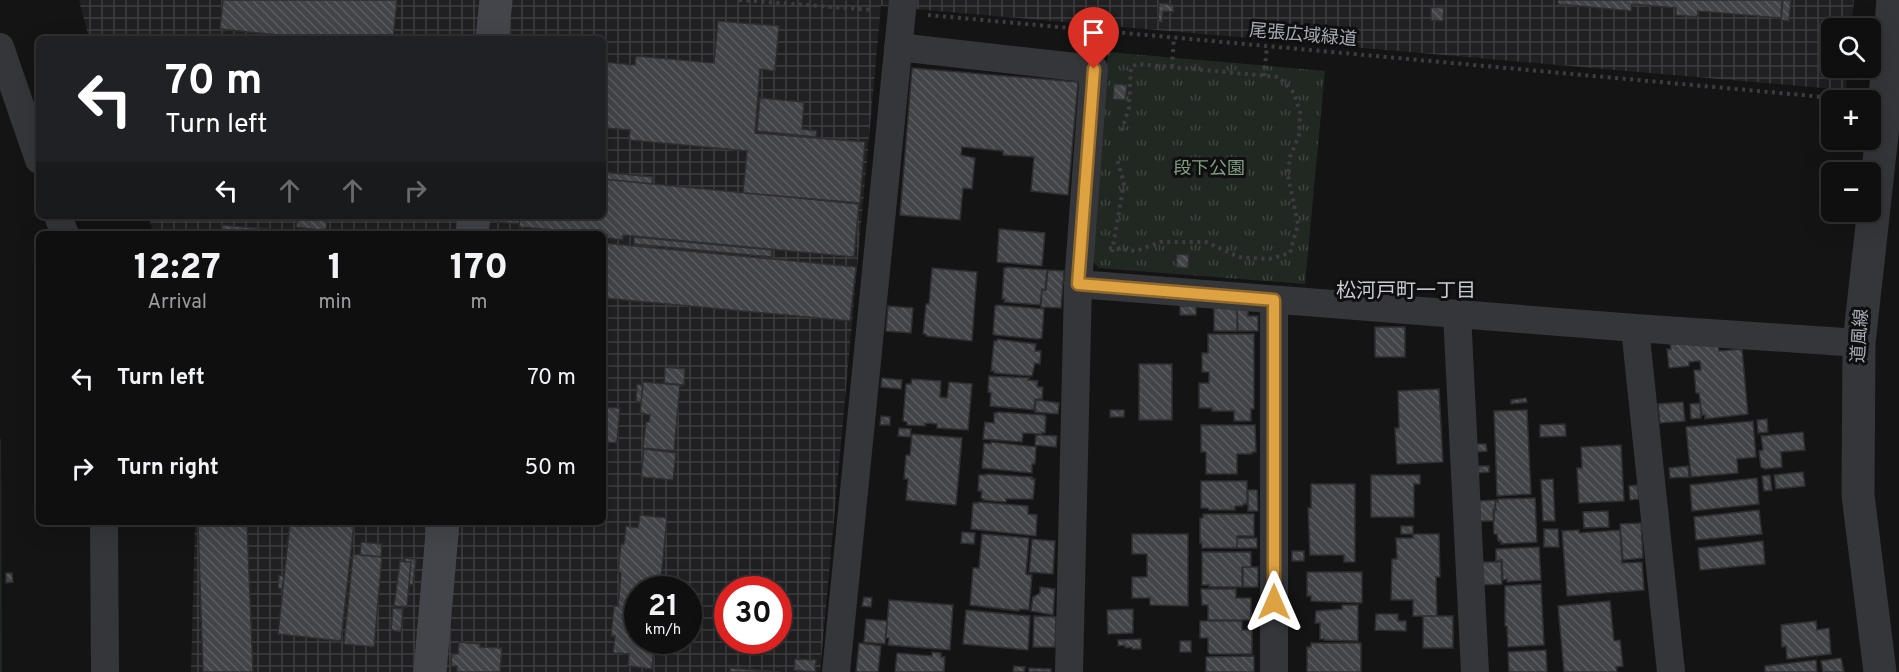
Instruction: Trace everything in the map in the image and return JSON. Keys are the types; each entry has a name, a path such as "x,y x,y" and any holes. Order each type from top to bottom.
{"main road":[{"path":"492,36 496,0"},
{"path":"430,672 443,525"}],"street":[{"name":"道風線","path":"1880,672 1858,495 1859,343 1890,136 1893,0"},
{"path":"836,672 902,6"},
{"path":"0,47 36,151"},
{"path":"898,47 1094,69 1078,284 1069,672"},
{"path":"1078,284 1635,328 1859,343"},
{"path":"1274,300 1274,672"},
{"path":"1456,314 1475,672"},
{"path":"1635,328 1671,672"},
{"path":"104,525 105,672"}],"path":[{"name":"尾張広域緑道","path":"739,0 902,6 1174,37 1821,96"},
{"path":"1173,67 1174,37"},
{"path":"1264,76 1267,46"},
{"path":"1082,245 1136,251 1161,242 1206,242 1239,257 1269,259 1290,253 1298,224 1288,176 1290,157 1299,135 1300,112 1294,93 1279,77 1138,64 1131,67 1129,108 1117,141"},
{"path":"1108,286 1112,248 1124,183 1115,152"}],"shaded area":[{"path":"79,0 1854,0 1852,18 1821,18 1821,78 1847,78 1846,90 881,6 820,672 191,672 195,525 606,525 606,231 152,231 150,219 606,219 606,36 88,36"}],"green space":[{"name":"段下公園","path":"1108,52 1325,71 1305,284 1099,268 1090,258"},
{"path":"1,439 2,672 0,672"}],"building":[{"path":"223,0 397,0 393,36 289,36 220,29"},
{"path":"1558,0 1782,0 1781,18 1698,11 1697,17 1676,15 1676,8 1632,4 1631,11 1558,4"},
{"path":"1783,0 1791,0 1789,21 1781,20"},
{"path":"1159,3 1174,5 1173,12 1163,11 1162,22 1158,22"},
{"path":"1431,7 1444,8 1443,21 1431,20"},
{"path":"718,21 779,26 775,71 760,69 755,133 865,142 860,203 743,193 747,151 629,140 630,130 606,128 606,62 635,65 636,56 714,63"},
{"path":"912,68 1078,82 1068,195 1031,191 1034,157 1003,155 1003,151 962,147 961,155 975,158 972,189 963,188 960,220 900,215"},
{"path":"1114,84 1127,85 1125,100 1113,99"},
{"path":"760,98 804,102 802,129 817,131 816,137 757,131"},
{"path":"606,172 653,177 652,184 606,179"},
{"path":"606,179 859,204 854,257 623,235 623,240 607,238 606,231 519,227 520,219 606,219"},
{"path":"298,219 327,221 326,231 296,227"},
{"path":"498,219 520,219 519,224 498,222"},
{"path":"222,225 291,231 221,231"},
{"path":"999,229 1045,233 1042,266 997,262"},
{"path":"634,237 772,250 772,257 634,244"},
{"path":"606,243 856,267 850,321 606,298"},
{"path":"1177,254 1189,255 1188,268 1176,267"},
{"path":"932,268 977,272 972,341 923,334 926,304 929,304"},
{"path":"1004,268 1047,270 1045,290 1042,289 1040,305 1004,302 1005,299 1002,299"},
{"path":"1048,270 1064,271 1061,308 1041,307 1042,290 1046,290"},
{"path":"888,306 913,308 911,333 886,331"},
{"path":"995,306 1044,309 1042,338 993,334"},
{"path":"1180,306 1196,306 1196,315 1180,315"},
{"path":"1214,308 1237,308 1237,331 1214,331"},
{"path":"1237,308 1248,308 1248,316 1258,316 1258,331 1238,331"},
{"path":"1375,327 1405,327 1405,357 1375,357"},
{"path":"1208,334 1254,334 1254,409 1251,409 1251,421 1234,421 1234,411 1212,411 1212,408 1199,408 1199,383 1209,383 1209,372 1202,372 1202,353 1208,353"},
{"path":"997,339 1036,344 1035,351 1041,351 1040,364 1035,363 1032,376 991,371 994,341"},
{"path":"1718,343 1719,351 1742,349 1748,414 1705,419 1705,415 1702,415 1699,393 1696,393 1694,370 1701,370 1700,361 1689,362 1689,366 1669,368 1667,349 1671,349 1670,344"},
{"path":"1139,364 1172,364 1172,420 1139,420"},
{"path":"665,367 685,369 684,385 664,383"},
{"path":"989,376 1029,378 1028,380 1038,381 1037,387 1043,387 1042,399 1035,399 1034,410 990,406"},
{"path":"882,378 902,380 901,389 881,387"},
{"path":"912,379 941,381 940,397 947,398 949,382 972,384 968,430 937,428 937,424 925,423 925,426 907,425 907,422 903,421 906,384 911,384"},
{"path":"643,382 680,385 674,451 643,448 646,422 649,422 650,415 640,413"},
{"path":"637,384 643,385 641,402 636,402"},
{"path":"1439,389 1443,462 1397,464 1395,428 1399,428 1398,391"},
{"path":"1526,398 1527,402 1511,404 1511,400"},
{"path":"1036,400 1059,403 1058,414 1035,412"},
{"path":"1683,402 1685,421 1660,423 1658,404"},
{"path":"1700,403 1701,418 1691,419 1690,404"},
{"path":"606,407 620,408 617,443 606,442"},
{"path":"1110,410 1124,410 1124,417 1110,417"},
{"path":"1527,410 1531,494 1497,496 1494,411"},
{"path":"994,413 1044,415 1046,417 1045,433 1023,433 1022,442 983,439 985,422 994,423"},
{"path":"881,416 890,417 890,425 880,425"},
{"path":"1767,419 1768,432 1758,433 1757,420"},
{"path":"1753,421 1756,457 1737,459 1738,473 1691,477 1686,427"},
{"path":"1565,424 1566,436 1540,437 1540,425"},
{"path":"1201,425 1255,425 1256,452 1237,454 1237,474 1206,474 1206,452 1201,452"},
{"path":"899,428 911,429 910,437 898,436"},
{"path":"1803,432 1805,450 1781,452 1782,467 1765,469 1761,467 1759,451 1763,450 1761,436"},
{"path":"912,434 962,438 956,505 906,500 908,479 904,479 906,455 910,455"},
{"path":"1036,435 1057,436 1056,447 1035,445"},
{"path":"991,442 1036,447 1032,473 982,468 984,443 991,444"},
{"path":"1476,444 1486,444 1487,451 1477,452"},
{"path":"1621,445 1624,501 1579,503 1577,468 1582,468 1581,447"},
{"path":"644,449 676,453 673,480 641,477"},
{"path":"1478,466 1489,466 1489,472 1479,473"},
{"path":"1688,466 1689,477 1670,478 1669,468"},
{"path":"1803,472 1805,486 1776,489 1774,475"},
{"path":"979,475 1032,477 1035,479 1033,499 1006,499 1006,502 983,500 982,491 978,491"},
{"path":"1371,475 1420,475 1420,484 1414,484 1414,517 1371,517"},
{"path":"1770,475 1772,490 1764,491 1762,476"},
{"path":"1757,478 1759,504 1692,511 1690,485"},
{"path":"1553,479 1555,521 1543,521 1541,480"},
{"path":"1201,481 1247,481 1247,504 1235,506 1235,510 1201,508"},
{"path":"1311,484 1355,484 1355,562 1344,562 1344,555 1310,555 1308,508 1311,508"},
{"path":"1637,485 1639,499 1630,500 1629,486"},
{"path":"1248,490 1257,490 1258,511 1248,511"},
{"path":"1535,498 1537,542 1501,544 1497,534 1494,534 1495,502 1498,502 1498,499"},
{"path":"1498,500 1495,502 1494,521 1479,521 1478,501"},
{"path":"973,503 1028,506 1028,514 1037,515 1036,536 971,529"},
{"path":"1759,510 1762,534 1696,540 1694,517"},
{"path":"1608,511 1609,527 1584,528 1583,512"},
{"path":"1203,514 1254,514 1254,536 1237,536 1237,548 1202,548 1200,518 1203,518"},
{"path":"640,515 667,518 661,576 624,576 624,654 613,653 615,636 611,636 614,606 618,606 621,544 624,544 626,526 638,528"},
{"path":"1641,523 1643,558 1623,560 1620,524"},
{"path":"198,525 247,525 253,672 203,672"},
{"path":"290,525 354,525 341,641 278,634"},
{"path":"1401,526 1413,526 1413,534 1401,534"},
{"path":"1544,529 1558,529 1559,547 1544,547"},
{"path":"1579,530 1579,533 1620,530 1622,563 1642,562 1644,590 1567,596 1562,531"},
{"path":"962,532 975,533 974,544 961,543"},
{"path":"982,534 1029,538 1026,574 1032,575 1029,610 1020,609 1019,611 970,605 973,568 979,568"},
{"path":"1132,534 1188,534 1188,606 1150,605 1150,598 1132,598 1132,577 1147,577 1147,554 1132,554"},
{"path":"1413,534 1439,534 1440,577 1436,577 1437,616 1413,616 1413,600 1391,600 1392,559 1397,559 1396,538 1413,538"},
{"path":"1237,538 1257,538 1257,548 1237,548"},
{"path":"1032,539 1055,541 1053,574 1029,572"},
{"path":"1763,541 1765,564 1700,570 1698,548"},
{"path":"361,542 382,544 381,557 360,555"},
{"path":"1539,547 1541,580 1507,582 1507,579 1503,580 1502,560 1496,561 1496,549"},
{"path":"1292,551 1304,551 1304,561 1292,561"},
{"path":"1202,552 1251,552 1251,567 1242,567 1242,587 1202,585"},
{"path":"353,554 382,557 374,647 344,644"},
{"path":"405,558 416,559 413,585 409,584 411,562 405,562"},
{"path":"400,561 411,562 407,607 394,606"},
{"path":"1481,562 1501,562 1502,584 1481,585"},
{"path":"1243,567 1258,567 1258,587 1243,587"},
{"path":"1307,572 1362,572 1362,603 1311,601 1311,596 1307,596"},
{"path":"6,573 12,573 13,582 6,583"},
{"path":"279,575 284,576 282,589 278,588"},
{"path":"1541,584 1544,645 1508,647 1507,626 1505,626 1505,586"},
{"path":"1040,587 1055,589 1053,615 1031,611 1033,597 1040,593"},
{"path":"1201,589 1236,589 1236,598 1251,598 1251,620 1208,620 1208,605 1202,605"},
{"path":"864,597 872,598 871,607 862,606"},
{"path":"889,600 953,605 950,650 888,645 889,638 886,638"},
{"path":"1610,601 1614,641 1620,640 1623,666 1616,667 1617,672 1564,672 1558,606"},
{"path":"1342,605 1358,605 1358,641 1320,639 1320,623 1315,623 1316,611 1342,609"},
{"path":"393,608 403,609 401,632 391,630"},
{"path":"1133,609 1133,633 1108,634 1107,610"},
{"path":"966,610 1030,616 1028,650 963,644"},
{"path":"1376,614 1398,614 1398,621 1406,621 1406,631 1375,630"},
{"path":"1034,616 1056,617 1055,647 1033,647"},
{"path":"1423,616 1453,616 1453,648 1423,648"},
{"path":"866,619 887,621 885,644 864,642"},
{"path":"1200,621 1242,621 1242,630 1252,630 1252,654 1210,654 1208,638 1200,638"},
{"path":"1816,621 1817,630 1829,628 1831,654 1787,659 1786,646 1782,647 1781,625"},
{"path":"1141,639 1141,649 1125,648 1125,645 1118,646 1118,640"},
{"path":"1180,641 1191,641 1191,652 1180,652"},
{"path":"459,642 480,644 480,647 502,648 500,672 457,672 457,666 451,666 452,654 458,654"},
{"path":"859,643 881,646 878,672 856,672"},
{"path":"1311,643 1361,643 1361,672 1307,672 1307,647 1311,647"},
{"path":"1546,650 1547,672 1509,672 1508,652"},
{"path":"932,652 941,653 941,657 945,657 944,672 895,672 897,653 932,656"},
{"path":"629,654 654,654 652,669 628,666"},
{"path":"1254,656 1254,672 1206,672 1206,657"},
{"path":"1841,658 1844,672 1823,672 1821,661"},
{"path":"795,659 816,660 815,672 794,670"},
{"path":"1816,660 1817,672 1765,672 1765,666"},
{"path":"1014,666 1025,667 1024,672 1013,672"},
{"path":"730,668 780,672 730,672"},
{"path":"1029,668 1051,669 1051,672 1029,672"}],"district":[{"name":"松河戸町一丁目","path":"1406,292"}],"route":[{"path":"1094,69 1078,284 1274,300 1274,602"}]}
